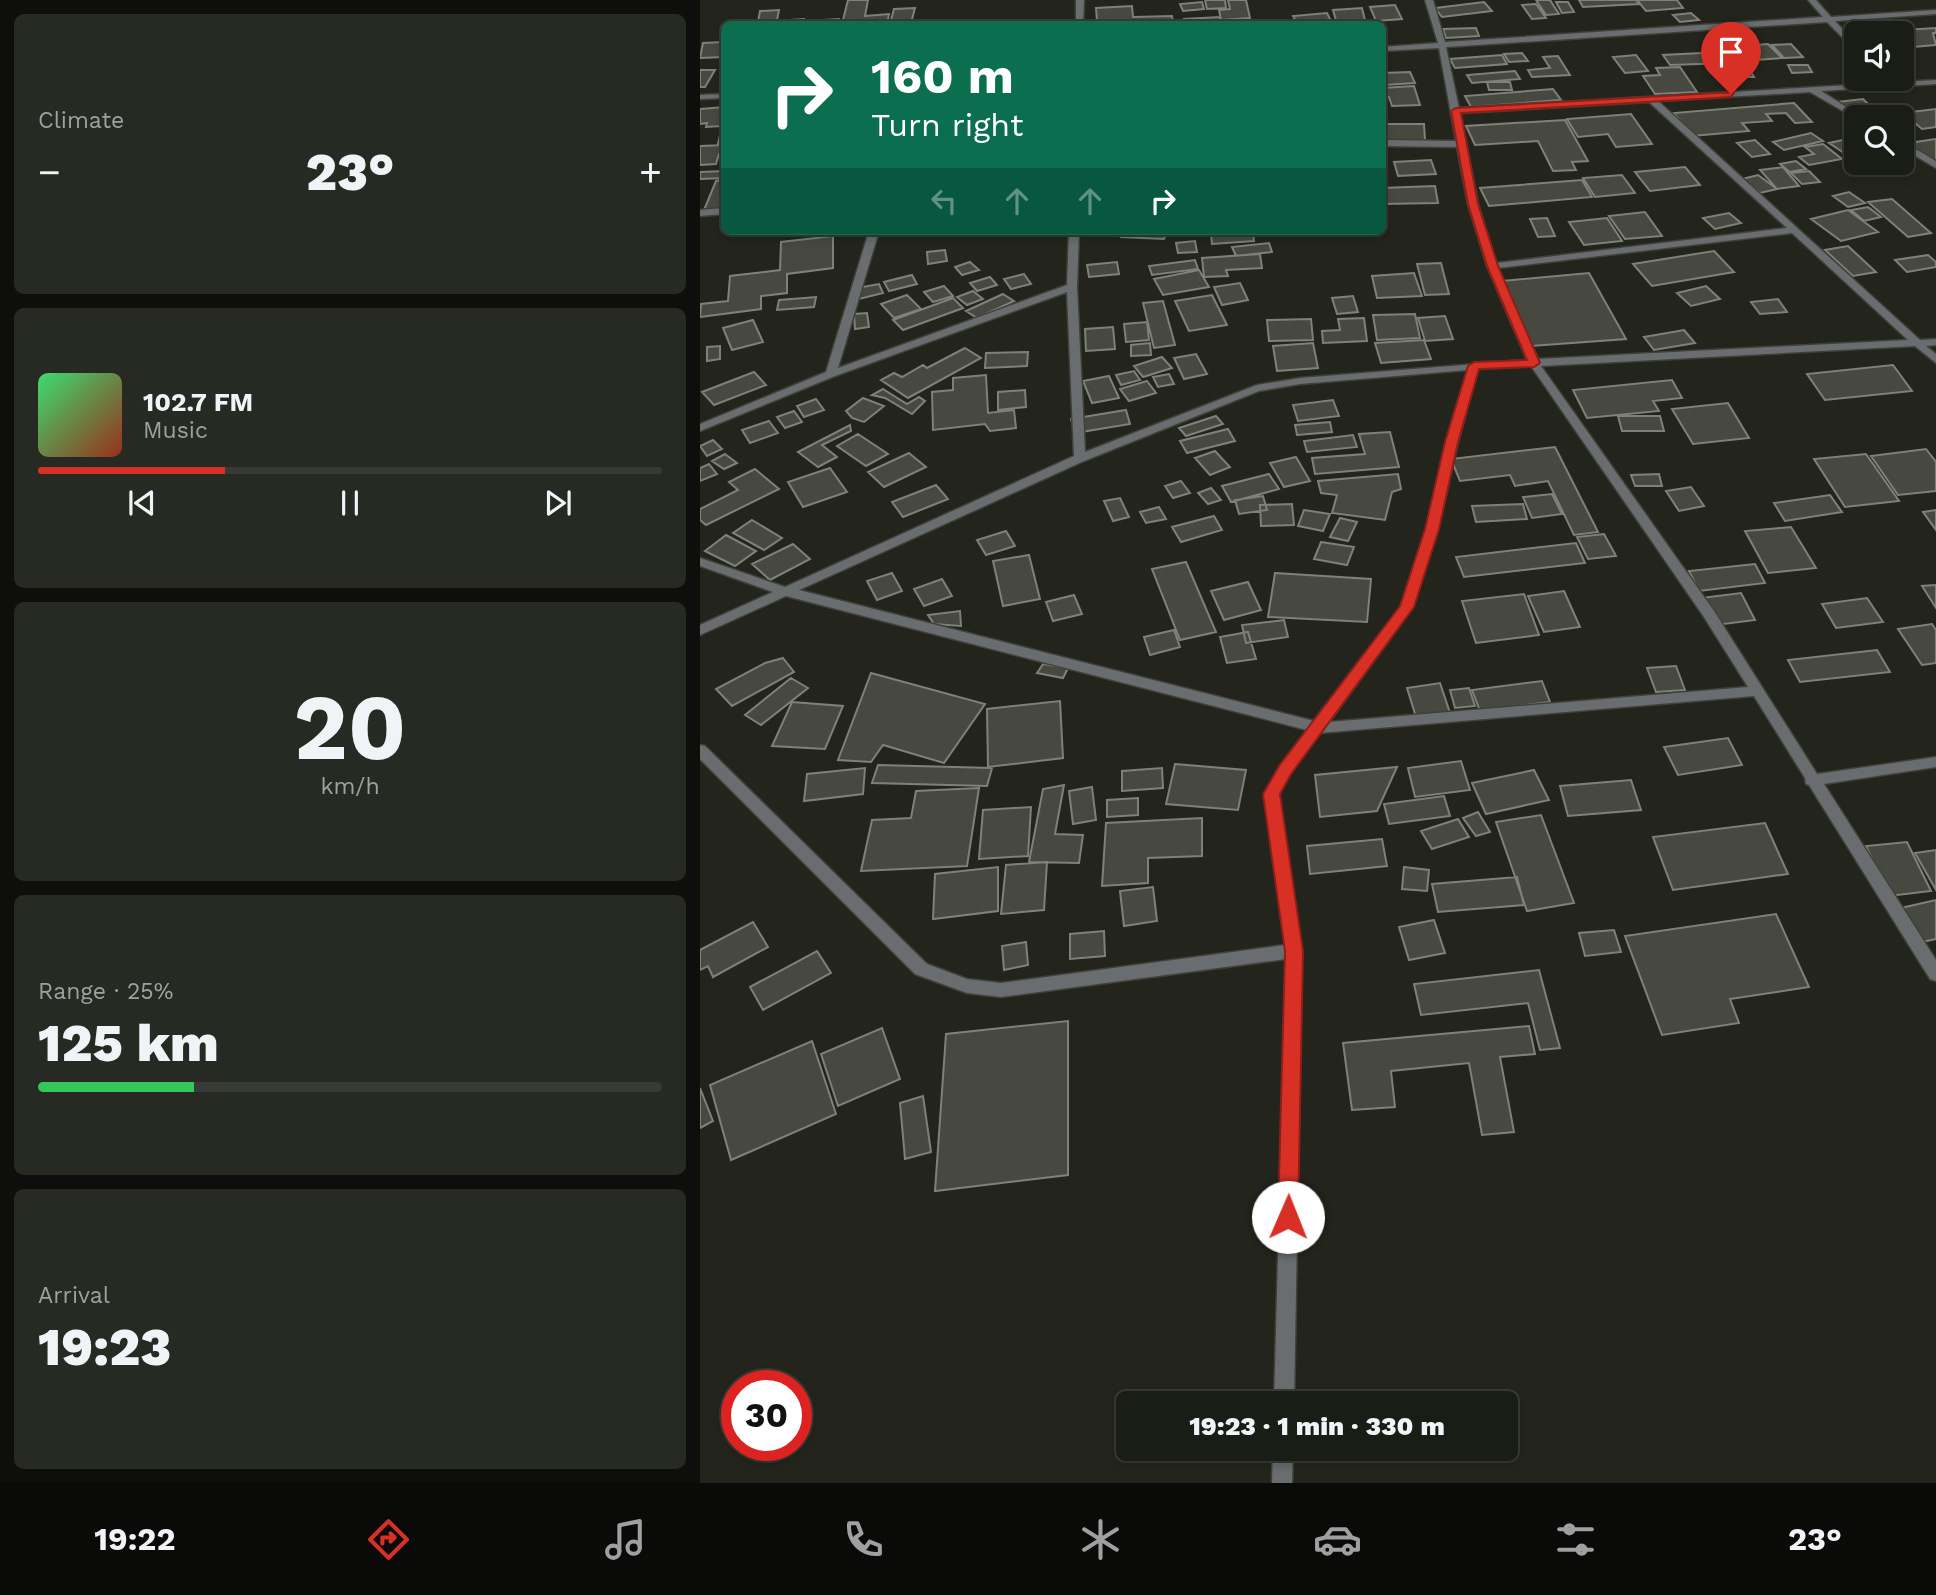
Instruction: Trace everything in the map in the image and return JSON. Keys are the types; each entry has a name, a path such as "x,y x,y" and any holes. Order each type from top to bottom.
{"street":[{"path":"1080,0 1080,21"},
{"path":"1429,0 1442,45 1473,204 1492,266 1534,363 1759,691 1811,780 1936,974"},
{"path":"1812,0 1844,36"},
{"path":"1386,49 1936,12"},
{"path":"1914,82 1936,82"},
{"path":"1456,111 1844,86"},
{"path":"1811,89 1844,109"},
{"path":"700,97 721,96"},
{"path":"1651,99 1936,360"},
{"path":"1386,143 1462,144"},
{"path":"1914,151 1936,165"},
{"path":"700,213 721,211"},
{"path":"1492,266 1795,230"},
{"path":"831,374 873,235"},
{"path":"1074,235 1072,287 1080,458"},
{"path":"700,428 831,374 1072,287"},
{"path":"700,629 1080,458 1257,388 1300,381 1474,366 1936,342"},
{"path":"1284,1391 1294,951 1272,794 1285,770 1407,607 1432,529 1452,442 1474,366"},
{"path":"700,562 784,591 1319,728 1759,691"},
{"path":"700,750 920,968 967,986 1001,990 1294,951"},
{"path":"1811,780 1936,762"},
{"path":"1282,1483 1283,1461"}],"building":[{"path":"848,0 868,0 865,16 889,14 888,21 843,21"},
{"path":"1205,0 1225,0 1226,8 1207,9"},
{"path":"1228,0 1246,0 1250,18 1221,20 1219,10 1230,9"},
{"path":"1536,0 1550,0 1559,14 1546,15"},
{"path":"1579,0 1636,0 1639,4 1583,7"},
{"path":"1637,0 1677,0 1683,8 1646,11"},
{"path":"1202,2 1204,9 1183,11 1180,4"},
{"path":"1484,2 1492,11 1442,17 1435,8"},
{"path":"1556,2 1568,2 1574,12 1562,13"},
{"path":"1536,4 1546,18 1532,19 1522,5"},
{"path":"1395,5 1402,19 1376,21 1370,7"},
{"path":"1132,6 1133,17 1172,16 1173,21 1097,21 1096,8"},
{"path":"915,8 912,21 891,21 894,9"},
{"path":"1362,8 1365,21 1336,21 1333,10"},
{"path":"779,10 777,20 758,21 760,11"},
{"path":"1327,13 1331,21 1296,21 1293,16"},
{"path":"1691,13 1699,20 1680,22 1673,15"},
{"path":"1220,17 1221,21 1184,21"},
{"path":"839,19 839,21 806,21"},
{"path":"1476,28 1479,36 1446,38 1443,29"},
{"path":"1936,28 1936,33 1933,33 1936,45 1914,47 1914,29"},
{"path":"721,42 721,57 700,58 703,43"},
{"path":"1768,44 1782,58 1741,61 1728,47"},
{"path":"1791,44 1803,57 1784,58 1772,45"},
{"path":"1721,52 1728,63 1670,65 1663,55"},
{"path":"1522,53 1528,61 1509,62 1504,54"},
{"path":"1502,55 1507,64 1455,68 1450,59"},
{"path":"1636,55 1648,71 1625,73 1613,57"},
{"path":"1558,56 1570,75 1532,77 1528,70 1550,68 1543,57"},
{"path":"1732,65 1746,65 1754,77 1740,77"},
{"path":"1788,65 1808,65 1812,72 1792,73"},
{"path":"1680,67 1697,92 1655,94 1643,76 1660,75 1656,68"},
{"path":"700,70 715,70 705,87 700,87"},
{"path":"1515,71 1520,79 1472,83 1467,75"},
{"path":"1410,72 1415,83 1386,85 1386,73"},
{"path":"1487,82 1510,82 1512,90 1489,90"},
{"path":"1414,86 1420,105 1392,106 1389,97 1386,97 1386,88"},
{"path":"1553,89 1561,100 1471,107 1465,96"},
{"path":"1863,99 1869,105 1844,105 1844,109 1837,102"},
{"path":"1794,103 1812,122 1795,123 1786,113 1766,114 1772,121 1742,123 1749,131 1692,136 1674,113"},
{"path":"721,107 721,126 706,127 707,123 700,124 700,109"},
{"path":"1936,109 1936,127 1922,129 1914,122 1914,112"},
{"path":"1631,114 1652,144 1616,147 1608,134 1578,137 1567,119"},
{"path":"1565,120 1588,161 1572,162 1576,170 1553,171 1538,141 1475,145 1466,126"},
{"path":"1386,124 1424,124 1425,140 1386,140"},
{"path":"1811,133 1823,141 1784,150 1773,142"},
{"path":"1936,139 1936,166 1914,147 1914,142"},
{"path":"1755,140 1770,154 1752,157 1737,143"},
{"path":"1844,140 1844,153 1829,143"},
{"path":"1823,144 1842,159 1809,165 1799,157 1814,154 1805,147"},
{"path":"721,145 721,154 716,164 700,165 700,146"},
{"path":"1431,160 1436,174 1398,176 1394,162"},
{"path":"1796,161 1806,169 1790,172 1780,164"},
{"path":"1685,167 1700,185 1650,191 1635,172"},
{"path":"1783,167 1799,186 1777,189 1760,170"},
{"path":"721,171 721,178 700,179 700,172"},
{"path":"1809,171 1820,182 1802,184 1791,173"},
{"path":"1622,175 1635,193 1595,197 1583,178"},
{"path":"1758,175 1777,189 1760,193 1742,179"},
{"path":"721,180 721,209 704,210 716,181"},
{"path":"1582,180 1592,197 1489,206 1480,188"},
{"path":"1435,186 1438,203 1386,204 1386,188"},
{"path":"1849,192 1865,203 1848,207 1833,196"},
{"path":"1892,199 1931,233 1908,237 1868,202"},
{"path":"1868,207 1881,217 1864,221 1851,210"},
{"path":"1848,210 1878,232 1841,241 1811,219"},
{"path":"1645,212 1662,236 1625,239 1609,216"},
{"path":"1729,213 1741,223 1715,229 1703,218"},
{"path":"1547,218 1555,236 1538,237 1530,219"},
{"path":"1607,218 1622,241 1584,245 1569,222"},
{"path":"1122,235 1166,235 1164,239 1121,237"},
{"path":"1211,235 1253,235 1254,241 1212,244"},
{"path":"833,236 833,268 787,274 787,293 761,296 761,309 700,317 701,304 728,301 730,276 780,270 781,242"},
{"path":"1195,241 1197,252 1178,253 1176,243"},
{"path":"1269,243 1272,252 1236,256 1232,247"},
{"path":"1848,246 1876,272 1853,276 1825,250"},
{"path":"945,250 947,261 928,264 927,252"},
{"path":"1714,251 1734,272 1652,286 1633,264"},
{"path":"1260,254 1262,268 1226,270 1228,276 1204,277 1202,258"},
{"path":"1928,255 1936,262 1936,267 1907,272 1895,260"},
{"path":"1195,260 1198,269 1152,275 1149,266"},
{"path":"970,262 979,270 962,275 955,267"},
{"path":"1117,262 1119,274 1089,277 1087,265"},
{"path":"1441,263 1449,294 1425,295 1417,264"},
{"path":"1199,270 1209,287 1163,295 1154,279"},
{"path":"1414,273 1422,296 1377,298 1372,276"},
{"path":"1589,273 1626,339 1531,346 1501,281"},
{"path":"1024,274 1031,284 1011,289 1004,279"},
{"path":"912,275 917,284 889,291 884,282"},
{"path":"990,277 997,285 977,291 970,283"},
{"path":"1240,283 1248,300 1222,305 1214,287"},
{"path":"879,284 883,293 859,299 862,287"},
{"path":"944,286 953,296 933,302 924,292"},
{"path":"1706,286 1720,299 1691,306 1677,293"},
{"path":"973,291 983,299 967,305 957,297"},
{"path":"1003,294 1014,301 977,318 966,311"},
{"path":"907,295 921,309 894,318 881,304"},
{"path":"1212,295 1227,325 1189,331 1175,301"},
{"path":"1353,296 1358,312 1337,314 1332,298"},
{"path":"816,297 814,307 777,310 779,300"},
{"path":"953,298 963,308 903,330 893,320"},
{"path":"1778,299 1787,312 1760,314 1751,302"},
{"path":"1163,301 1175,345 1154,348 1143,303"},
{"path":"867,313 869,327 855,329 854,314"},
{"path":"1415,314 1420,338 1377,340 1373,315"},
{"path":"1445,316 1453,339 1425,341 1418,318"},
{"path":"1364,318 1367,341 1323,343 1322,331 1340,330 1338,319"},
{"path":"1311,319 1313,340 1269,341 1267,320"},
{"path":"753,320 763,342 732,350 723,328"},
{"path":"1147,322 1149,340 1126,342 1124,324"},
{"path":"1113,327 1115,349 1086,351 1085,329"},
{"path":"1684,330 1695,343 1654,350 1644,337"},
{"path":"1424,340 1431,359 1381,363 1375,343"},
{"path":"1150,343 1151,355 1131,356 1131,345"},
{"path":"1313,343 1318,368 1277,371 1273,346"},
{"path":"720,346 720,359 707,361 707,347"},
{"path":"965,348 981,358 908,398 881,380 894,373 902,377 923,365 927,368"},
{"path":"1028,352 1027,366 985,368 986,353"},
{"path":"1196,354 1207,374 1184,379 1174,358"},
{"path":"1162,357 1172,368 1143,377 1134,366"},
{"path":"1893,365 1912,391 1825,400 1807,374"},
{"path":"1134,371 1140,380 1121,385 1116,375"},
{"path":"754,372 766,385 714,405 702,392"},
{"path":"1169,374 1174,384 1158,387 1153,377"},
{"path":"986,375 988,413 1014,410 1016,428 990,431 985,424 933,430 932,392 953,390 953,378"},
{"path":"1109,376 1119,398 1092,403 1083,381"},
{"path":"1672,380 1682,398 1653,401 1659,411 1587,418 1573,390"},
{"path":"1147,381 1156,393 1129,401 1120,389"},
{"path":"883,389 907,404 919,397 925,401 912,414 885,398 872,395"},
{"path":"1025,390 1026,407 998,410 998,392"},
{"path":"863,398 884,406 864,422 852,418 846,411"},
{"path":"816,399 824,410 804,417 797,406"},
{"path":"1333,400 1339,416 1298,421 1293,405"},
{"path":"1728,403 1749,438 1693,444 1672,409"},
{"path":"1126,410 1130,424 1075,433 1071,419"},
{"path":"794,411 802,422 785,428 777,417"},
{"path":"1216,416 1223,424 1186,436 1179,428"},
{"path":"1618,416 1660,416 1664,431 1622,431"},
{"path":"769,421 778,433 750,443 742,430"},
{"path":"1330,422 1332,432 1297,435 1295,425"},
{"path":"850,425 851,431 822,445 837,457 818,467 798,452"},
{"path":"1228,429 1235,441 1187,453 1180,441"},
{"path":"1390,432 1399,467 1315,474 1312,458 1365,454 1359,434"},
{"path":"858,434 888,454 866,466 837,446"},
{"path":"1353,435 1357,447 1307,452 1304,441"},
{"path":"713,440 722,449 707,456 700,446"},
{"path":"1555,447 1598,532 1574,535 1548,481 1515,486 1510,475 1460,481 1451,459"},
{"path":"1926,449 1936,462 1936,491 1898,495 1871,456"},
{"path":"1215,451 1230,467 1210,475 1195,458"},
{"path":"909,453 926,467 884,487 868,472"},
{"path":"725,454 737,463 724,469 712,461"},
{"path":"1866,454 1899,501 1845,507 1814,459"},
{"path":"1296,457 1310,481 1284,487 1270,463"},
{"path":"709,464 717,474 700,481 700,468"},
{"path":"830,468 847,492 803,507 788,482"},
{"path":"755,469 779,489 706,525 700,520 700,509 738,490 729,482"},
{"path":"1269,474 1279,489 1231,502 1222,486"},
{"path":"1398,474 1401,489 1392,492 1385,520 1332,513 1337,495 1321,493 1318,481"},
{"path":"1659,474 1662,486 1635,486 1631,475"},
{"path":"1181,481 1190,493 1173,498 1165,486"},
{"path":"936,485 948,499 903,517 892,502"},
{"path":"1691,487 1704,506 1679,511 1666,491"},
{"path":"1211,488 1221,500 1208,504 1198,493"},
{"path":"1552,494 1562,514 1532,518 1523,497"},
{"path":"1830,495 1842,512 1785,521 1774,503"},
{"path":"1263,496 1267,510 1239,514 1235,500"},
{"path":"1120,498 1129,517 1113,521 1104,501"},
{"path":"1292,504 1294,525 1261,526 1260,505"},
{"path":"1523,504 1527,519 1476,522 1472,506"},
{"path":"1159,507 1166,519 1146,523 1140,512"},
{"path":"1304,510 1330,514 1323,531 1298,526"},
{"path":"1936,510 1936,530 1923,512"},
{"path":"1214,516 1222,530 1181,542 1172,527"},
{"path":"1340,518 1357,522 1348,541 1330,537"},
{"path":"752,520 782,538 764,550 733,533"},
{"path":"1791,527 1816,568 1768,573 1745,531"},
{"path":"1006,531 1015,546 986,555 977,540"},
{"path":"1604,534 1616,556 1588,559 1577,537"},
{"path":"726,535 756,551 735,566 705,551"},
{"path":"1321,542 1354,547 1347,565 1314,559"},
{"path":"1576,543 1585,563 1464,577 1456,557"},
{"path":"793,544 810,559 770,580 752,564"},
{"path":"1029,555 1040,599 1003,606 993,561"},
{"path":"1186,562 1216,632 1180,640 1152,569"},
{"path":"1755,564 1765,583 1699,591 1689,571"},
{"path":"892,573 902,591 877,600 867,581"},
{"path":"1275,573 1371,579 1367,622 1268,617"},
{"path":"942,579 952,596 924,606 914,589"},
{"path":"1248,582 1261,610 1224,620 1211,591"},
{"path":"1936,585 1936,608 1922,586"},
{"path":"1564,591 1580,627 1544,632 1528,596"},
{"path":"1741,593 1755,620 1716,625 1701,598"},
{"path":"1524,594 1539,635 1476,643 1462,601"},
{"path":"1074,595 1082,614 1053,621 1046,602"},
{"path":"1867,598 1883,622 1836,628 1822,604"},
{"path":"960,611 961,626 934,624 928,615"},
{"path":"1284,620 1288,637 1246,643 1242,625"},
{"path":"1932,624 1936,630 1936,663 1922,665 1898,629"},
{"path":"1174,630 1180,647 1150,655 1144,637"},
{"path":"1248,632 1256,659 1227,663 1220,637"},
{"path":"1877,650 1890,672 1800,682 1788,660"},
{"path":"783,658 794,672 732,706 716,689 765,663"},
{"path":"1043,664 1068,668 1063,678 1037,673"},
{"path":"1676,666 1685,690 1656,692 1647,668"},
{"path":"871,673 985,704 944,763 883,745 871,762 838,760"},
{"path":"791,678 808,688 761,725 745,715"},
{"path":"1542,681 1550,702 1480,711 1472,690"},
{"path":"1440,683 1450,713 1416,717 1407,688"},
{"path":"1469,688 1475,706 1455,708 1450,690"},
{"path":"1060,701 1063,758 988,767 987,709"},
{"path":"792,702 843,706 825,749 772,746"},
{"path":"1728,738 1742,765 1678,775 1664,747"},
{"path":"1461,761 1470,790 1415,797 1408,768"},
{"path":"1175,764 1246,770 1238,810 1166,804"},
{"path":"878,765 992,768 987,786 872,783"},
{"path":"1397,767 1377,811 1320,817 1315,775"},
{"path":"865,768 863,794 804,801 807,774"},
{"path":"1162,768 1163,788 1122,791 1122,771"},
{"path":"1534,770 1549,800 1486,814 1472,783"},
{"path":"1631,780 1641,810 1568,816 1560,786"},
{"path":"1064,785 1055,834 1083,835 1079,863 1029,862 1043,789"},
{"path":"1092,787 1096,820 1073,824 1069,791"},
{"path":"979,788 967,866 861,871 872,820 911,818 916,791"},
{"path":"1444,796 1450,816 1389,824 1384,804"},
{"path":"1138,798 1138,815 1107,817 1107,800"},
{"path":"1031,807 1028,856 979,859 983,810"},
{"path":"1478,812 1490,832 1476,836 1463,818"},
{"path":"1541,815 1574,903 1527,911 1496,822"},
{"path":"1202,818 1202,856 1148,858 1148,883 1102,886 1106,823"},
{"path":"1458,819 1469,837 1432,849 1421,831"},
{"path":"1765,823 1788,874 1673,890 1653,837"},
{"path":"1382,839 1387,866 1310,874 1307,846"},
{"path":"1907,842 1931,891 1889,896 1866,846"},
{"path":"1936,850 1936,890 1915,853"},
{"path":"1047,862 1044,910 1001,914 1006,865"},
{"path":"998,867 998,911 933,919 935,874"},
{"path":"1404,867 1429,870 1427,891 1402,889"},
{"path":"1517,877 1524,905 1438,912 1432,884"},
{"path":"1153,887 1157,921 1124,926 1120,891"},
{"path":"1936,900 1936,939 1922,942 1901,908"},
{"path":"1776,914 1809,987 1730,999 1739,1023 1662,1035 1625,936"},
{"path":"1434,920 1445,953 1409,960 1399,927"},
{"path":"753,922 768,947 713,977 708,966 700,970 700,950"},
{"path":"1614,930 1621,952 1585,956 1579,933"},
{"path":"1104,931 1105,956 1070,959 1070,934"},
{"path":"1026,942 1028,965 1004,970 1002,946"},
{"path":"817,951 831,973 763,1010 750,987"},
{"path":"1539,970 1560,1048 1540,1050 1528,1003 1421,1015 1414,984"},
{"path":"1068,1021 1068,1175 935,1191 946,1034"},
{"path":"1529,1026 1535,1054 1500,1057 1514,1132 1482,1135 1469,1063 1391,1071 1395,1107 1352,1110 1343,1043"},
{"path":"882,1028 900,1079 838,1106 821,1054"},
{"path":"812,1041 836,1114 731,1160 710,1085"},
{"path":"700,1088 713,1121 700,1128"},
{"path":"923,1096 931,1152 905,1159 900,1103"}],"route":[{"path":"1288,1217 1294,951 1272,794 1285,770 1407,607 1432,529 1452,442 1474,366 1534,363 1492,266 1473,204 1456,111 1731,94"}]}
